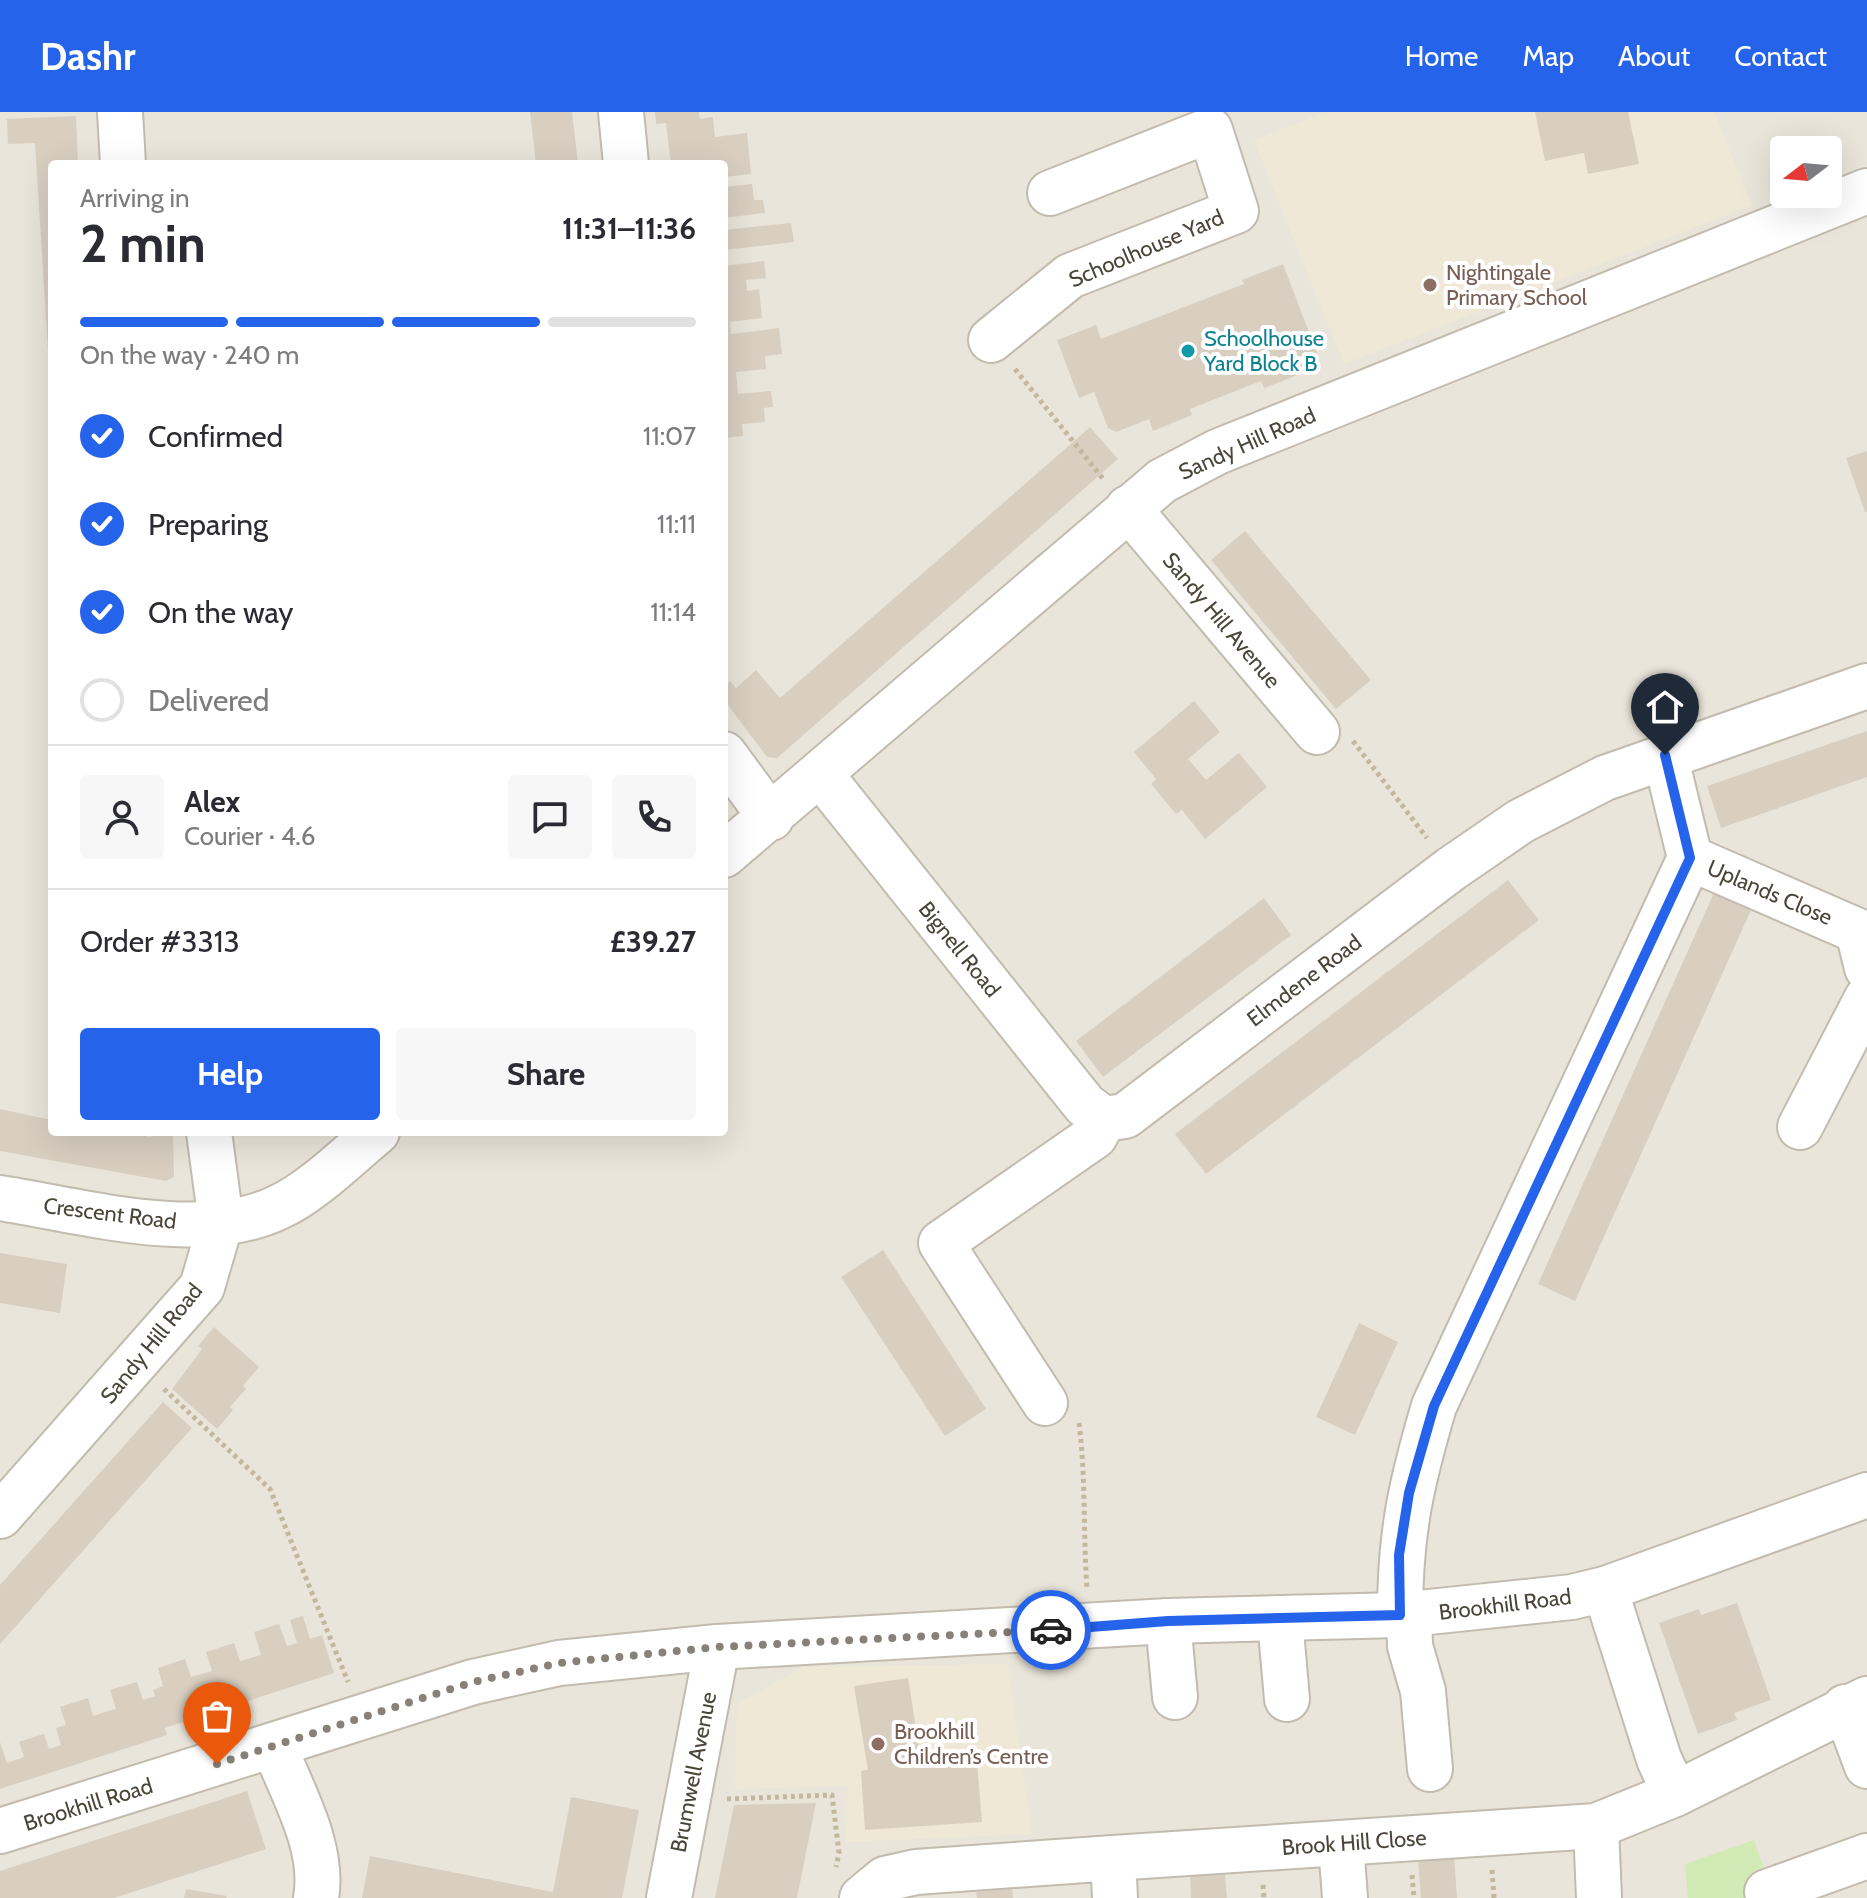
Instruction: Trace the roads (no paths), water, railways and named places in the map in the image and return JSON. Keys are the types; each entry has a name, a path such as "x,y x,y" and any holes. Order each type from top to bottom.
{"street":[{"path":"120,112 123,160"},
{"path":"621,112 626,160"},
{"name":"Schoolhouse Yard","path":"991,340 1070,276 1236,211 1217,118 1050,193"},
{"name":"Sandy Hill Road","path":"728,852 1162,481 1217,452 1867,191"},
{"name":"Sandy Hill Avenue","path":"1128,508 1317,732"},
{"name":"Elmdene Road","path":"1045,1403 941,1243 1095,1136 1104,1119 1125,1116 1451,869 1521,821 1605,778 1867,686"},
{"path":"1430,1769 1423,1691 1404,1615 1399,1555 1409,1493 1434,1406 1690,858 1665,755"},
{"path":"728,759 771,818"},
{"name":"Bignell Road","path":"821,775 1085,1105 1104,1119"},
{"name":"Uplands Close","path":"1690,858 1858,931 1867,968"},
{"path":"1800,1127 1867,998"},
{"path":"210,1136 221,1222 253,1218 283,1206 372,1136"},
{"name":"Crescent Road","path":"0,1198 177,1224 221,1222"},
{"name":"Sandy Hill Road","path":"0,1516 202,1287 221,1222"},
{"name":"Brookhill Road","path":"0,1831 522,1670 717,1647 1168,1621 1404,1615 1572,1597 1605,1589 1867,1495"},
{"path":"1605,1589 1659,1759 1675,1794"},
{"path":"1280,1620 1287,1699"},
{"path":"1168,1621 1175,1697"},
{"name":"Brumwell Avenue","path":"669,1898 717,1647"},
{"name":"Brook Hill Close","path":"848,1887 885,1879 917,1885 1114,1878 1341,1844 1596,1826 1675,1794 1856,1703 1867,1766"},
{"path":"274,1746 312,1843 316,1898"},
{"path":"1596,1826 1599,1898"},
{"path":"1341,1844 1345,1898"},
{"path":"1767,1892 1867,1856"}],"place":[{"name":"Nightingale Primary School","path":"1430,285"},
{"name":"Schoolhouse Yard Block B","path":"1188,351"},
{"name":"Brookhill Children’s Centre","path":"878,1744"}]}
